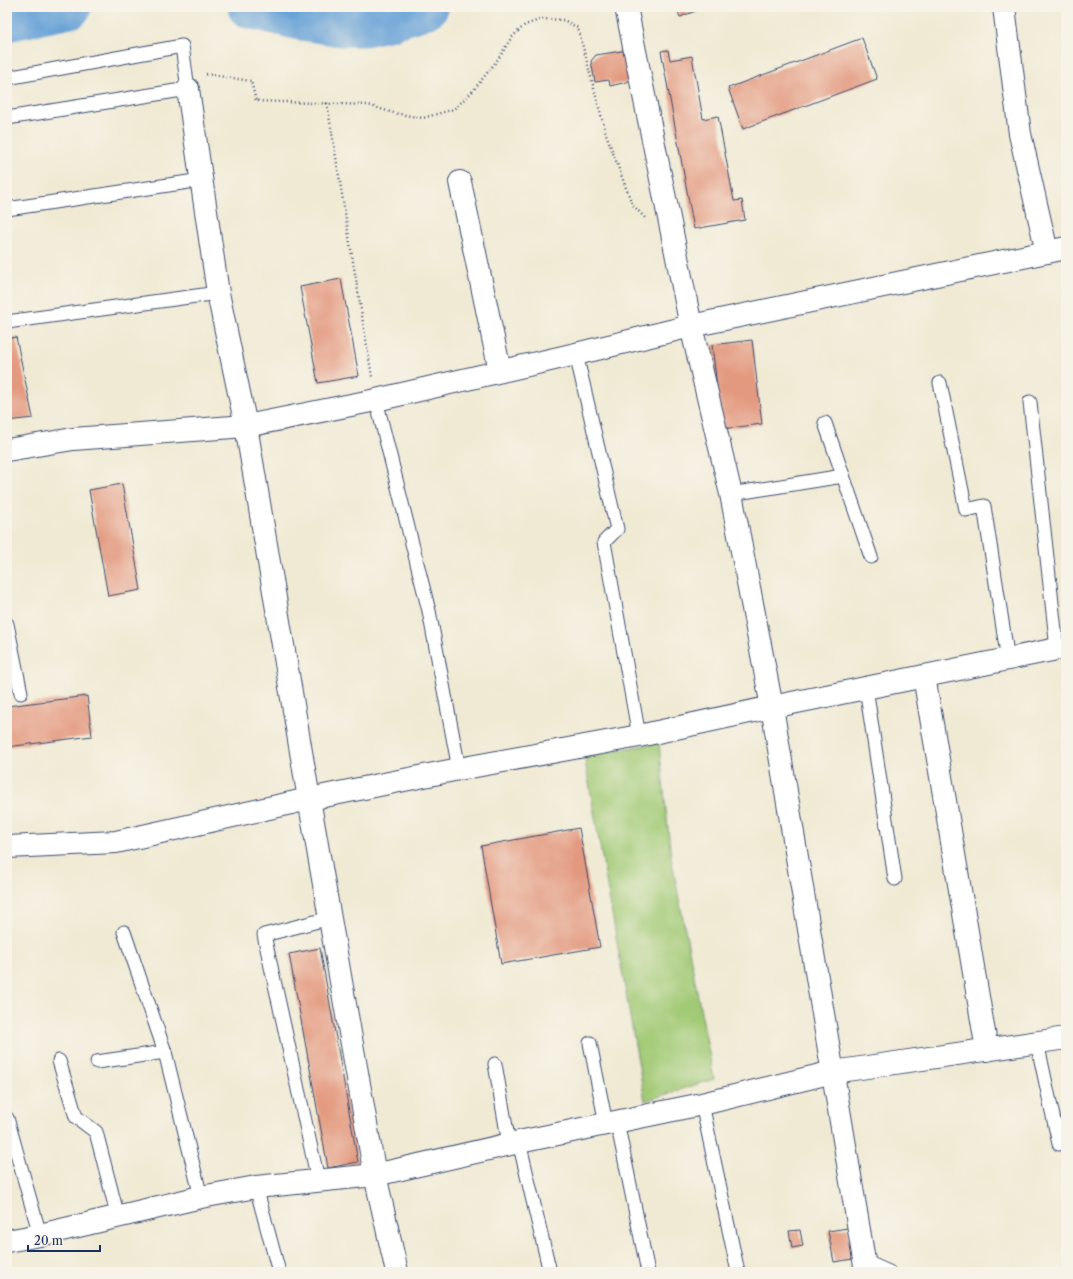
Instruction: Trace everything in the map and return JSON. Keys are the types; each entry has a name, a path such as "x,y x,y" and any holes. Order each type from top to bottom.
{"street":[{"path":"626,7 691,326 731,494 772,707 865,1267"},
{"path":"7,450 73,439 246,426 376,400 691,326 1057,250 1020,134 1004,7"},
{"path":"187,80 218,293 246,426 309,799 375,1175 398,1272"},
{"path":"460,182 500,372"},
{"path":"7,847 116,842 309,799 459,769 639,736 772,707 1057,649"},
{"path":"924,676 987,1050"},
{"path":"7,1241 40,1235 201,1197 256,1187 375,1175 514,1143 702,1104 833,1072 1066,1038"}],"lane":[{"path":"7,78 182,46 187,80 7,118"},
{"path":"7,209 202,180"},
{"path":"7,322 218,293"},
{"path":"576,354 617,529 604,542 639,736"},
{"path":"940,383 966,510 984,506 1008,660"},
{"path":"376,400 429,611 459,769"},
{"path":"1030,402 1057,649"},
{"path":"825,424 871,557"},
{"path":"731,494 843,476"},
{"path":"7,624 21,693"},
{"path":"866,688 895,879"},
{"path":"318,1180 264,935 330,918"},
{"path":"124,932 165,1052 201,1197"},
{"path":"1037,1042 1059,1144"},
{"path":"590,1043 648,1272"},
{"path":"97,1062 165,1052"},
{"path":"59,1061 76,1118 96,1132 118,1217"},
{"path":"495,1064 514,1143 550,1272"},
{"path":"702,1104 738,1272"},
{"path":"7,1118 40,1235"},
{"path":"256,1187 279,1272"},
{"path":"865,1267 889,1272"}],"path":[{"path":"187,80 251,81 256,101 368,105 394,113 423,118 454,109 472,92 499,58 511,38 525,25 542,19 564,20 578,28 606,134 632,204 646,220"},
{"path":"327,103 376,400"}],"green space":[{"path":"659,743 671,857 714,1079 645,1101 584,755"}],"building":[{"path":"676,7 706,7 680,17"},
{"path":"862,38 877,79 743,129 728,88"},
{"path":"628,50 633,77 627,82 610,86 609,80 595,82 591,61 596,55"},
{"path":"668,50 670,60 692,56 703,119 718,116 734,201 742,200 745,220 694,229 661,51"},
{"path":"341,279 359,376 318,383 300,287"},
{"path":"16,337 33,418 7,421 7,339"},
{"path":"752,340 762,424 722,429 712,345"},
{"path":"122,484 141,590 108,596 89,490"},
{"path":"87,696 92,736 7,747 7,706"},
{"path":"579,828 600,947 501,964 481,846"},
{"path":"320,948 358,1162 328,1168 289,954"},
{"path":"848,1228 853,1259 834,1262 828,1231"},
{"path":"800,1230 803,1246 792,1248 789,1231"}],"waterway":[{"path":"7,20 70,7"},
{"path":"249,7 301,19 342,25 364,25 387,20 427,7"}]}
